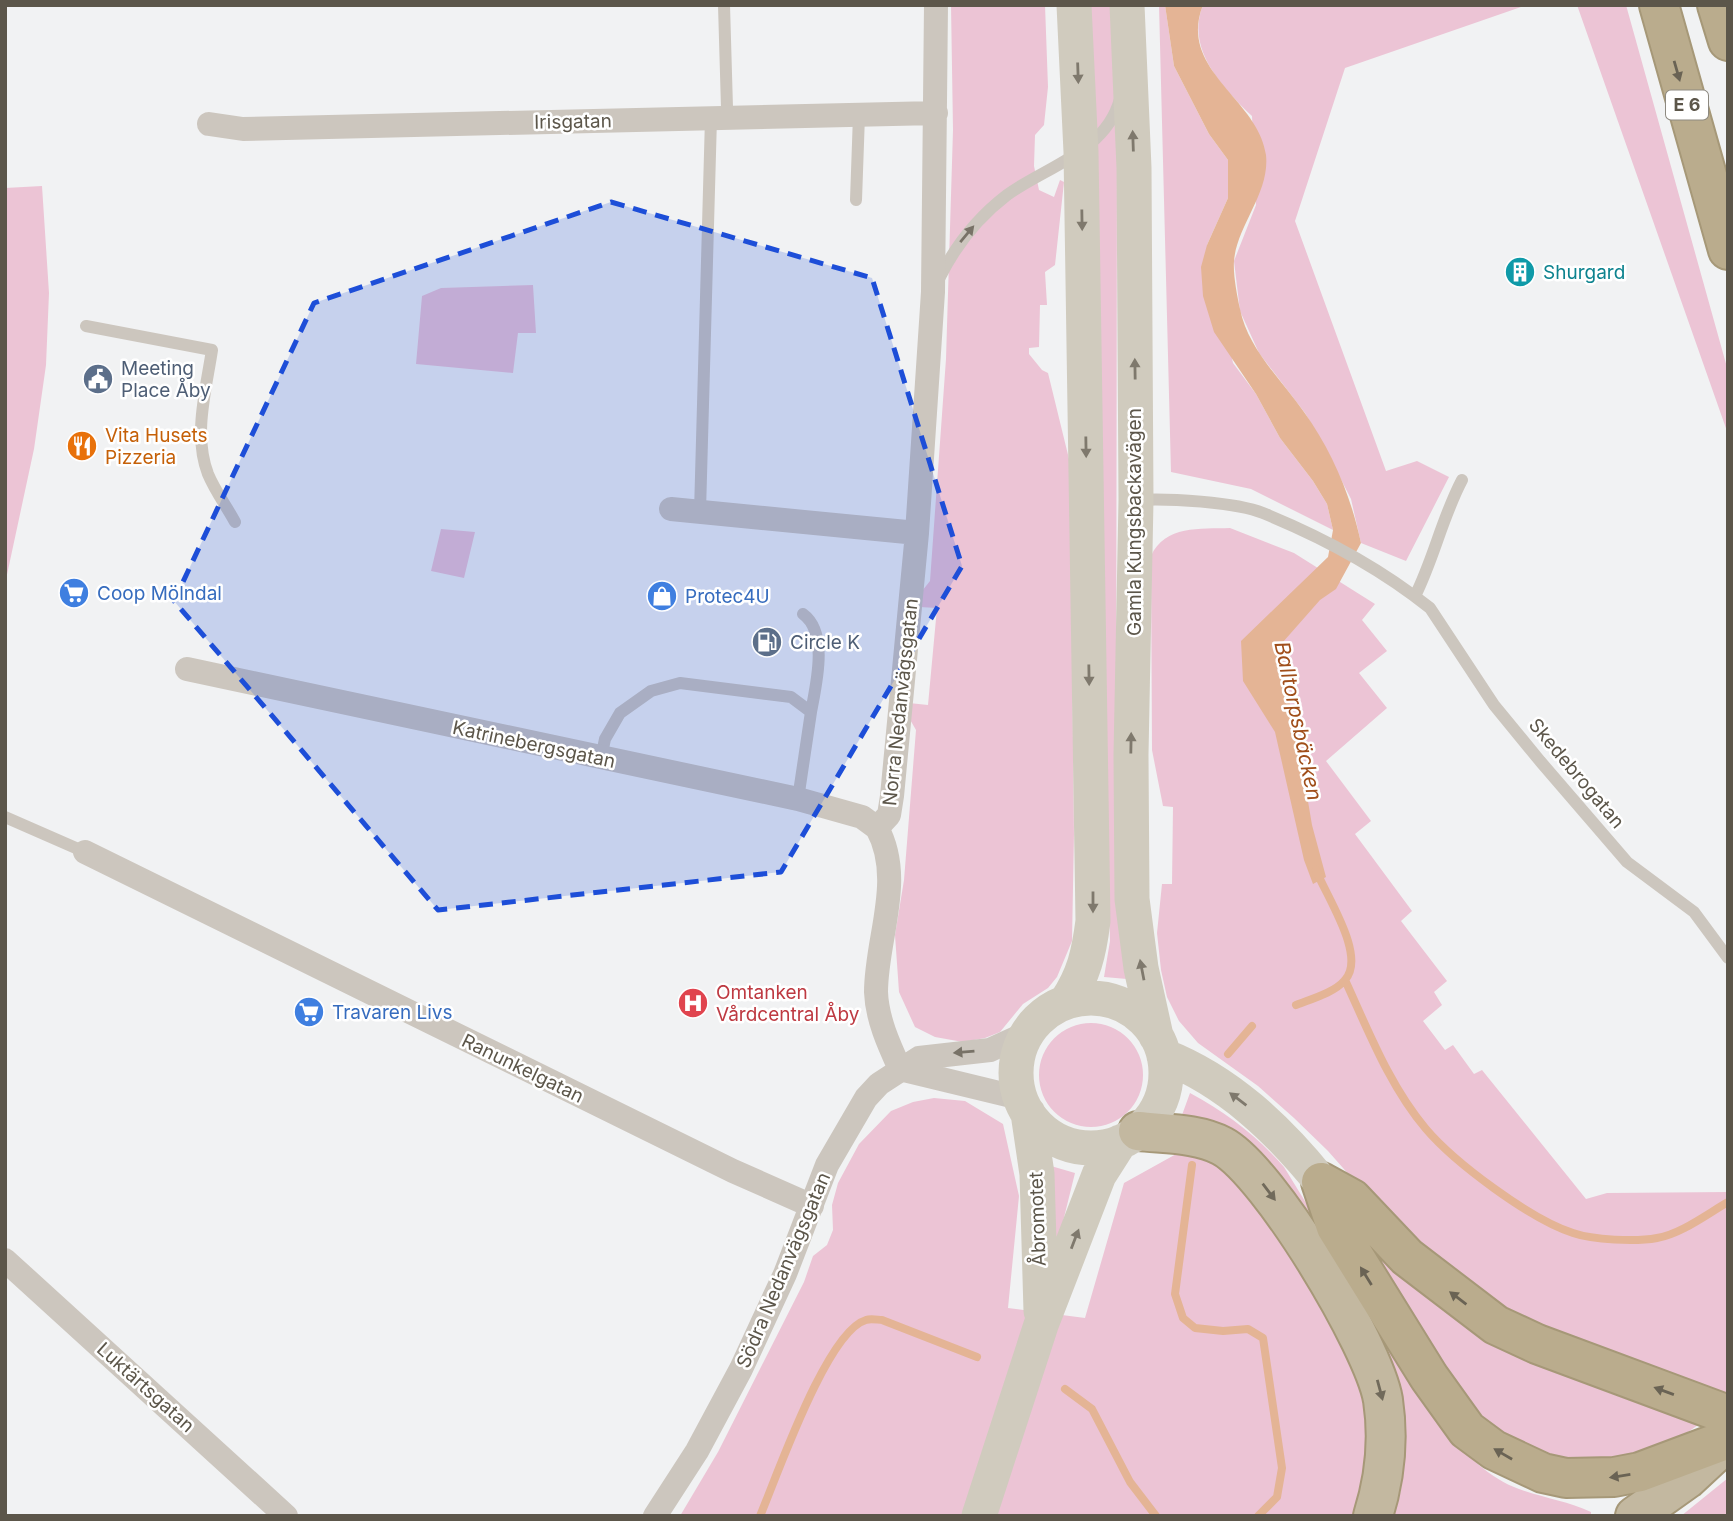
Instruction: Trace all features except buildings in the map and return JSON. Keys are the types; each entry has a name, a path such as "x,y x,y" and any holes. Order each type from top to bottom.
{"highway":[{"name":"E 6","path":"1659,5 1728,250"},
{"path":"1717,5 1728,41"},
{"path":"1129,1136 1202,1139 1221,1145 1240,1157 1270,1192 1345,1309 1372,1361 1383,1399 1386,1443 1383,1484 1373,1516"},
{"path":"1321,1182 1352,1199 1407,1257 1496,1325 1537,1344 1728,1415"},
{"path":"1321,1182 1336,1227 1429,1377 1467,1430 1520,1464 1566,1478 1614,1477 1680,1469"},
{"path":"1635,1516 1680,1469 1728,1440"}],"main road":[{"path":"1066,1002 1086,967 1093,921 1080,152 1074,5"},
{"name":"Gamla Kungsbackavägen","path":"1127,5 1136,500 1131,755 1132,899 1141,968 1160,1046"},
{"name":"Åbromotet","path":"979,1516 1041,1325 1099,1175 1129,1136 1152,1116 1162,1097 1166,1076 1160,1046 1144,1020 1117,1003 1097,998 1066,1002 1044,1014 1027,1033 1016,1065 1037,1174 1041,1325"},
{"path":"1160,1046 1243,1102 1287,1139 1321,1182"},
{"path":"1024,1106 1046,1133 1069,1144 1095,1147 1129,1136"}],"street":[{"name":"Norra Nedanvägsgatan","path":"900,1069 880,1017 876,994 878,956 889,887 888,853 877,828 889,815 891,805 917,533 933,292 936,5"},
{"name":"Irisgatan","path":"209,124 243,129 719,113 936,113"},
{"path":"671,509 917,533"},
{"name":"Katrinebergsgatan","path":"187,669 798,799 862,817 877,828"},
{"name":"Ranunkelgatan","path":"85,852 733,1171 812,1206"},
{"name":"Södra Nedanvägsgatan","path":"655,1516 697,1451 741,1369 812,1206 827,1165 848,1124 866,1098 900,1069 919,1058 990,1050 1027,1033"},
{"path":"900,1069 1024,1106"},
{"name":"Luktärtsgatan","path":"5,1260 286,1516"}],"lane":[{"path":"700,512 724,5"},
{"path":"933,292 956,247 990,209 1021,185 1080,152 1109,123 1119,104 1129,58"},
{"path":"856,200 859,115"},
{"path":"86,326 212,350 202,417 202,452 208,475 235,522"},
{"path":"1415,596 1431,565 1442,524 1462,480"},
{"name":"Skedebrogatan","path":"1136,500 1189,500 1261,512 1359,560 1415,596 1430,608 1494,705 1627,862 1694,912 1728,958"},
{"path":"798,799 818,657 815,633 803,614"},
{"path":"601,758 605,739 620,713 651,691 680,683 791,697 811,712"},
{"path":"5,817 85,852"}],"highlighted area":[{"path":"611,202 872,278 962,566 781,872 438,910 174,601 314,303"}],"shaded area":[{"path":"951,5 1045,5 1048,87 1044,125 1035,135 1034,166 1039,190 1054,197 1060,180 1064,182 1055,265 1045,272 1047,305 1040,305 1039,347 1029,348 1029,354 1042,370 1048,373 1070,463 1074,834 1072,941 1057,977 1048,988 1023,1004 1000,1032 963,1042 935,1037 915,1027 899,992 895,935 904,880 916,730 908,716 909,703 928,705 937,608 919,607 918,596 930,581 946,359 953,130"},
{"path":"1090,5 1111,5 1117,150 1116,785 1127,979 1104,977 1110,941"},
{"path":"1159,5 1165,5 1174,66 1209,134 1228,160 1228,198 1207,245 1233,363 1256,394 1280,438 1327,504 1333,530 1251,489 1171,472"},
{"path":"1165,5 1203,5 1198,28 1201,48 1210,66 1250,117 1260,135 1266,155 1266,169 1263,183 1236,248 1234,261 1240,309 1250,337 1266,363 1304,412 1332,458 1352,508 1361,543 1336,589 1320,600 1283,642 1284,684 1294,718 1312,825 1326,877 1313,884 1304,860 1275,732 1243,681 1241,641 1328,557 1333,530 1327,504 1280,438 1256,394 1214,332 1203,296 1201,267 1207,245 1228,198 1228,160 1209,134 1174,66"},
{"path":"1203,5 1527,5 1345,68 1295,221 1386,471 1417,461 1449,477 1406,561 1361,543 1351,499 1322,442 1305,413 1259,353 1240,311 1234,261 1256,205 1252,116 1219,80 1203,52 1199,21"},
{"path":"1577,5 1626,5 1728,371 1728,434"},
{"path":"42,186 49,293 46,365 34,449 5,584 5,188"},
{"path":"533,285 536,333 518,333 513,373 416,364 422,296 441,288"},
{"path":"1230,528 1294,553 1375,604 1362,620 1387,651 1359,673 1387,708 1326,761 1371,821 1355,834 1412,911 1401,921 1447,981 1434,992 1442,1005 1423,1021 1445,1050 1453,1045 1474,1074 1482,1070 1586,1199 1607,1193 1728,1192 1728,1400 1556,1340 1450,1277 1373,1202 1328,1151 1294,1118 1258,1086 1198,1043 1179,1021 1167,997 1157,933 1162,884 1172,884 1173,807 1163,806 1152,750 1151,556 1157,546 1174,534 1196,529"},
{"path":"441,529 475,532 464,578 431,571"},
{"path":"1091,1023 1111,1027 1128,1038 1139,1055 1143,1075 1139,1095 1128,1112 1111,1123 1091,1127 1071,1123 1054,1112 1043,1095 1039,1075 1043,1055 1054,1038 1071,1027"},
{"path":"1190,1093 1240,1126 1284,1167 1455,1442 1498,1479 1528,1492 1582,1508 1591,1512 1591,1516 1393,1516 1401,1490 1403,1443 1303,1219 1178,1126"},
{"path":"934,1098 965,1101 1003,1124 1019,1196 1008,1308 1085,1318 1124,1183 1178,1153 1213,1164 1237,1184 1281,1241 1303,1275 1343,1345 1366,1400 1369,1427 1367,1459 1362,1491 1354,1516 680,1516 718,1452 804,1282 813,1256 827,1245 833,1230 832,1205 838,1183 859,1144 891,1111 913,1102"},
{"path":"1051,1166 1075,1173 1050,1274"},
{"path":"1358,1226 1567,1374 1607,1392 1698,1425 1678,1439 1620,1461 1569,1464 1504,1440 1467,1403 1406,1308"},
{"path":"1728,1478 1728,1516 1681,1516"}],"waterway":[{"name":"Balltorpsbäcken","path":"1296,1005 1335,989 1345,980 1350,969 1348,942 1316,870"},
{"path":"1345,980 1371,1038 1413,1113 1455,1158 1494,1189 1536,1216 1581,1235 1638,1240 1666,1236 1728,1202"},
{"name":"Balltorpsbäcken","path":"1228,1054 1252,1026"},
{"name":"Balltorpsbäcken","path":"1192,1165 1175,1294 1183,1318 1195,1328 1223,1331 1248,1329 1263,1338 1282,1468 1277,1497 1258,1516"},
{"name":"Balltorpsbäcken","path":"760,1516 820,1376 851,1330 866,1320 882,1320 977,1357"},
{"name":"Balltorpsbäcken","path":"1065,1389 1092,1409 1130,1482 1156,1516"}],"place":[{"name":"Shurgard","path":"1520,272"},
{"name":"Meeting Place Åby","path":"98,379"},
{"name":"Vita Husets Pizzeria","path":"82,446"},
{"name":"Coop Mölndal","path":"74,593"},
{"name":"Protec4U","path":"662,596"},
{"name":"Circle K","path":"767,642"},
{"name":"Omtanken Vårdcentral Åby","path":"693,1003"},
{"name":"Travaren Livs","path":"309,1012"}]}
